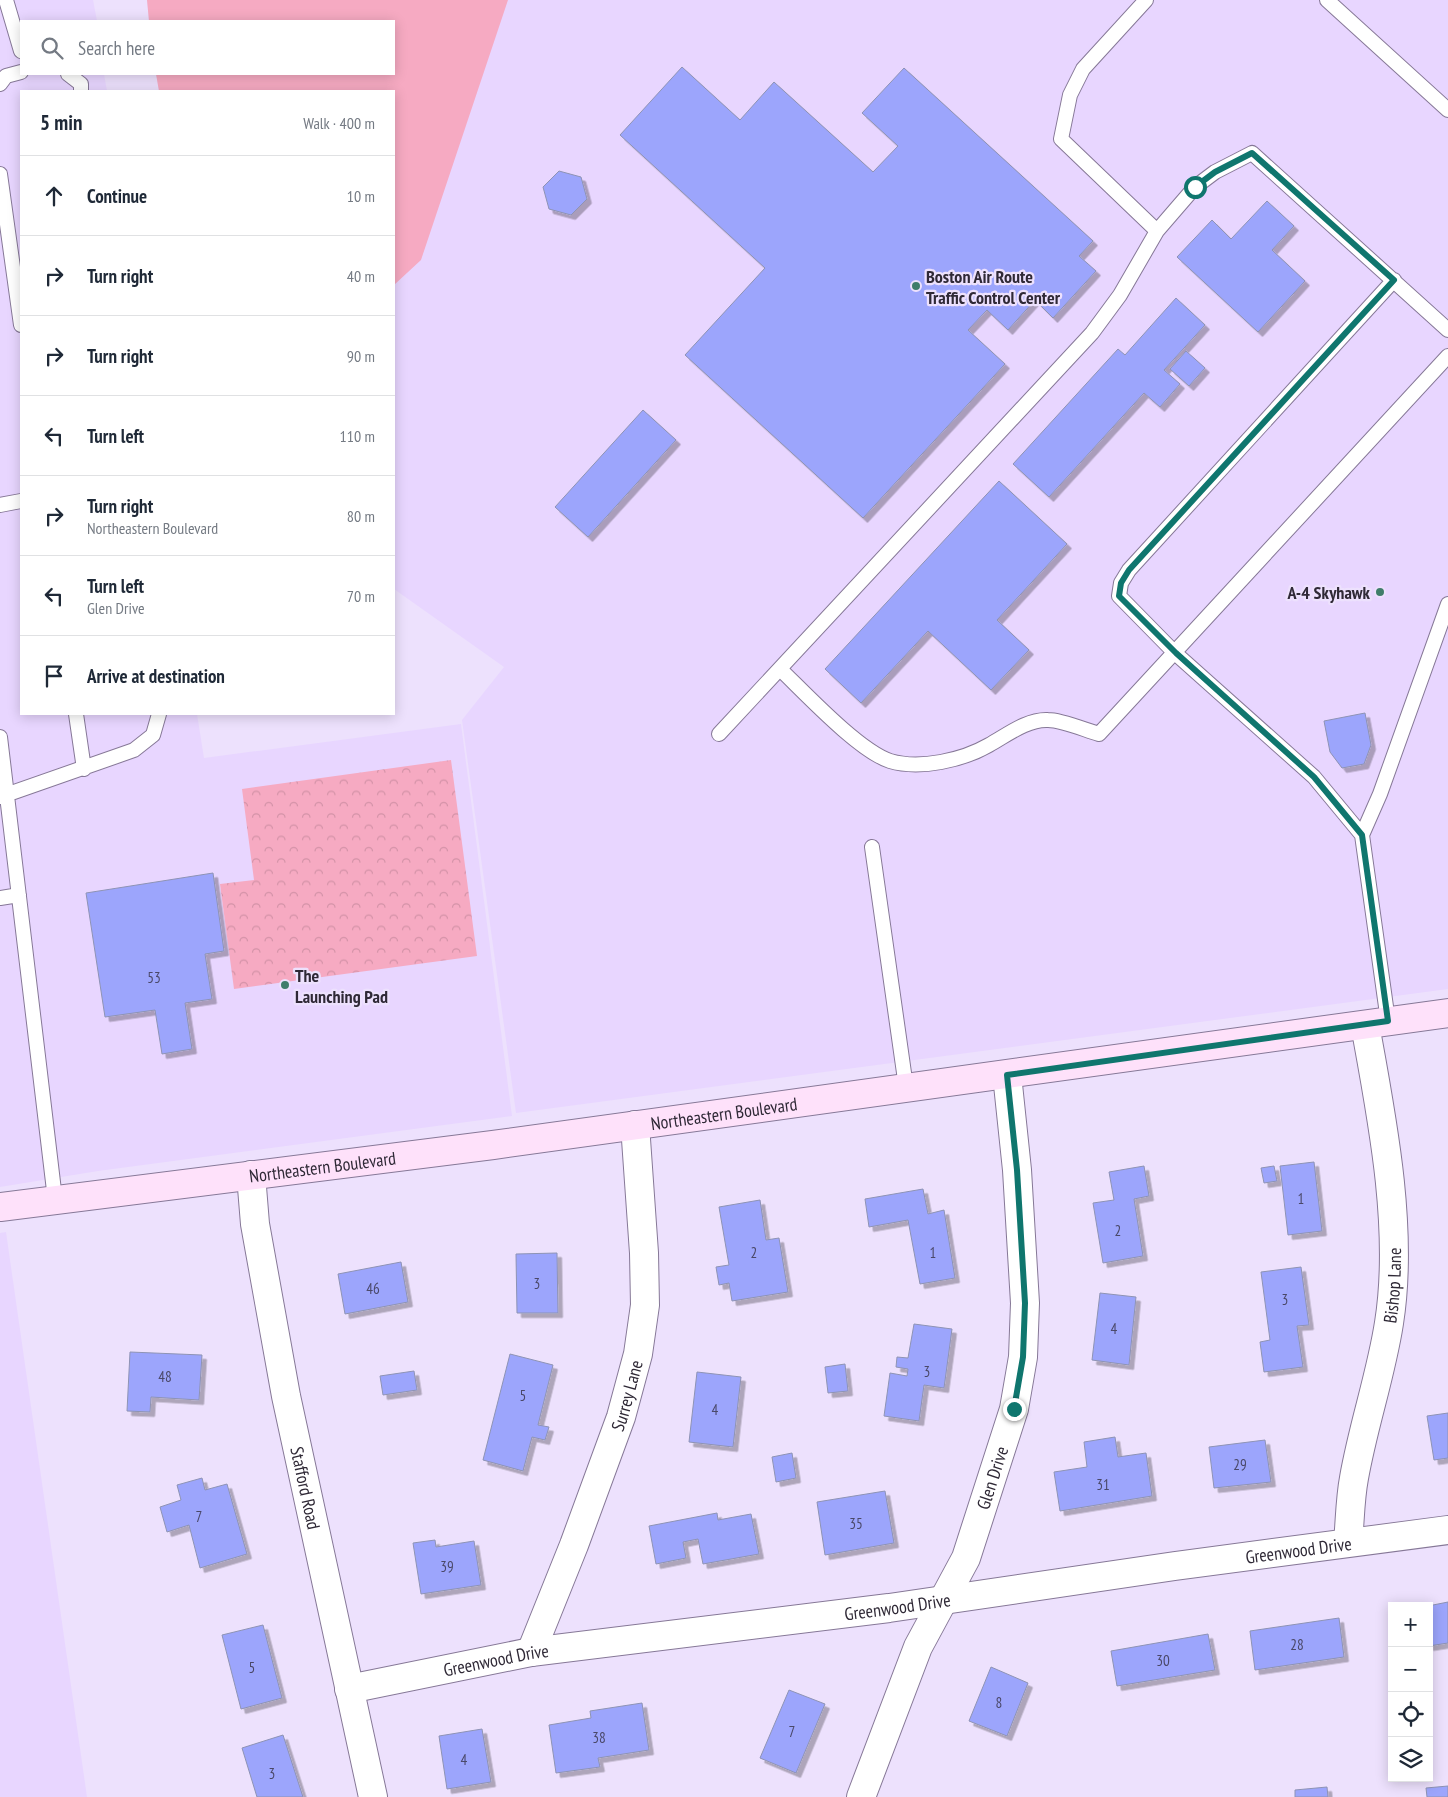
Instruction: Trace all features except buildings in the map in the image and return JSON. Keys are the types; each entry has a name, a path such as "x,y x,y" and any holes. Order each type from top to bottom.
{"street":[{"name":"Northeastern Boulevard","path":"0,1207 635,1125 1448,1013"},
{"name":"Bishop Lane","path":"1348,1542 1353,1479 1389,1323 1393,1282 1393,1244 1377,1023"},
{"name":"Glen Drive","path":"860,1797 918,1646 966,1558 1014,1409 1023,1357 1025,1303 1017,1170 1007,1075"},
{"name":"Surrey Lane","path":"531,1652 574,1545 621,1417 638,1354 645,1305 644,1253 635,1125"},
{"name":"Stafford Road","path":"251,1175 255,1224 286,1396 373,1797"},
{"name":"Greenwood Drive","path":"349,1689 531,1652 889,1608 944,1598 1448,1530"}],"lane":[{"path":"6,0 20,48"},
{"path":"1146,0 1084,69 1070,95 1061,139 1157,231"},
{"path":"1327,0 1448,110"},
{"path":"0,84 6,76 20,72"},
{"path":"69,75 80,84 81,90"},
{"path":"719,734 1096,329 1120,295 1157,231 1195,187 1215,172 1252,153 1448,330"},
{"path":"0,174 20,318"},
{"path":"1362,835 1314,777 1176,653 1119,596 1121,583 1129,570 1394,280"},
{"path":"780,669 844,729 870,750 890,761 915,764 950,760 988,746 1025,725 1048,720 1099,734 1176,653 1448,356"},
{"path":"0,505 20,501"},
{"path":"1377,1023 1362,835 1384,784 1448,604"},
{"path":"76,715 84,769"},
{"path":"4,796 134,750 153,735 159,715"},
{"path":"0,737 4,796 19,895 55,1199"},
{"path":"872,847 906,1087"},
{"path":"0,898 19,895"}],"shaded area":[{"name":"The Launching Pad","path":"0,0 93,0 97,20 20,20 20,75 104,75 107,90 20,90 20,715 197,715 204,758 461,724 512,1116 98,1171 0,1187"},
{"path":"147,0 1448,0 1448,989 516,1113 462,720 504,667 395,590 395,90 159,90 156,75 395,75 395,20 149,20"},
{"path":"6,1232 87,1797 0,1797 0,1233"}],"green space":[{"path":"147,0 508,0 421,260 395,284 395,90 159,90 156,75 395,75 395,20 149,20"},
{"path":"451,760 477,956 234,989 220,884 254,880 242,789"}],"place":[{"name":"Boston Air Route Traffic Control Center","path":"916,286"},
{"name":"A-4 Skyhawk","path":"1380,592"},
{"name":"The Launching Pad","path":"285,985"}],"route":[{"path":"1014,1409 1023,1357 1025,1303 1017,1170 1007,1075 1388,1021 1362,835 1329,792 1314,777 1176,653 1119,596 1121,583 1129,570 1394,280 1252,153 1215,172 1195,187"}]}
